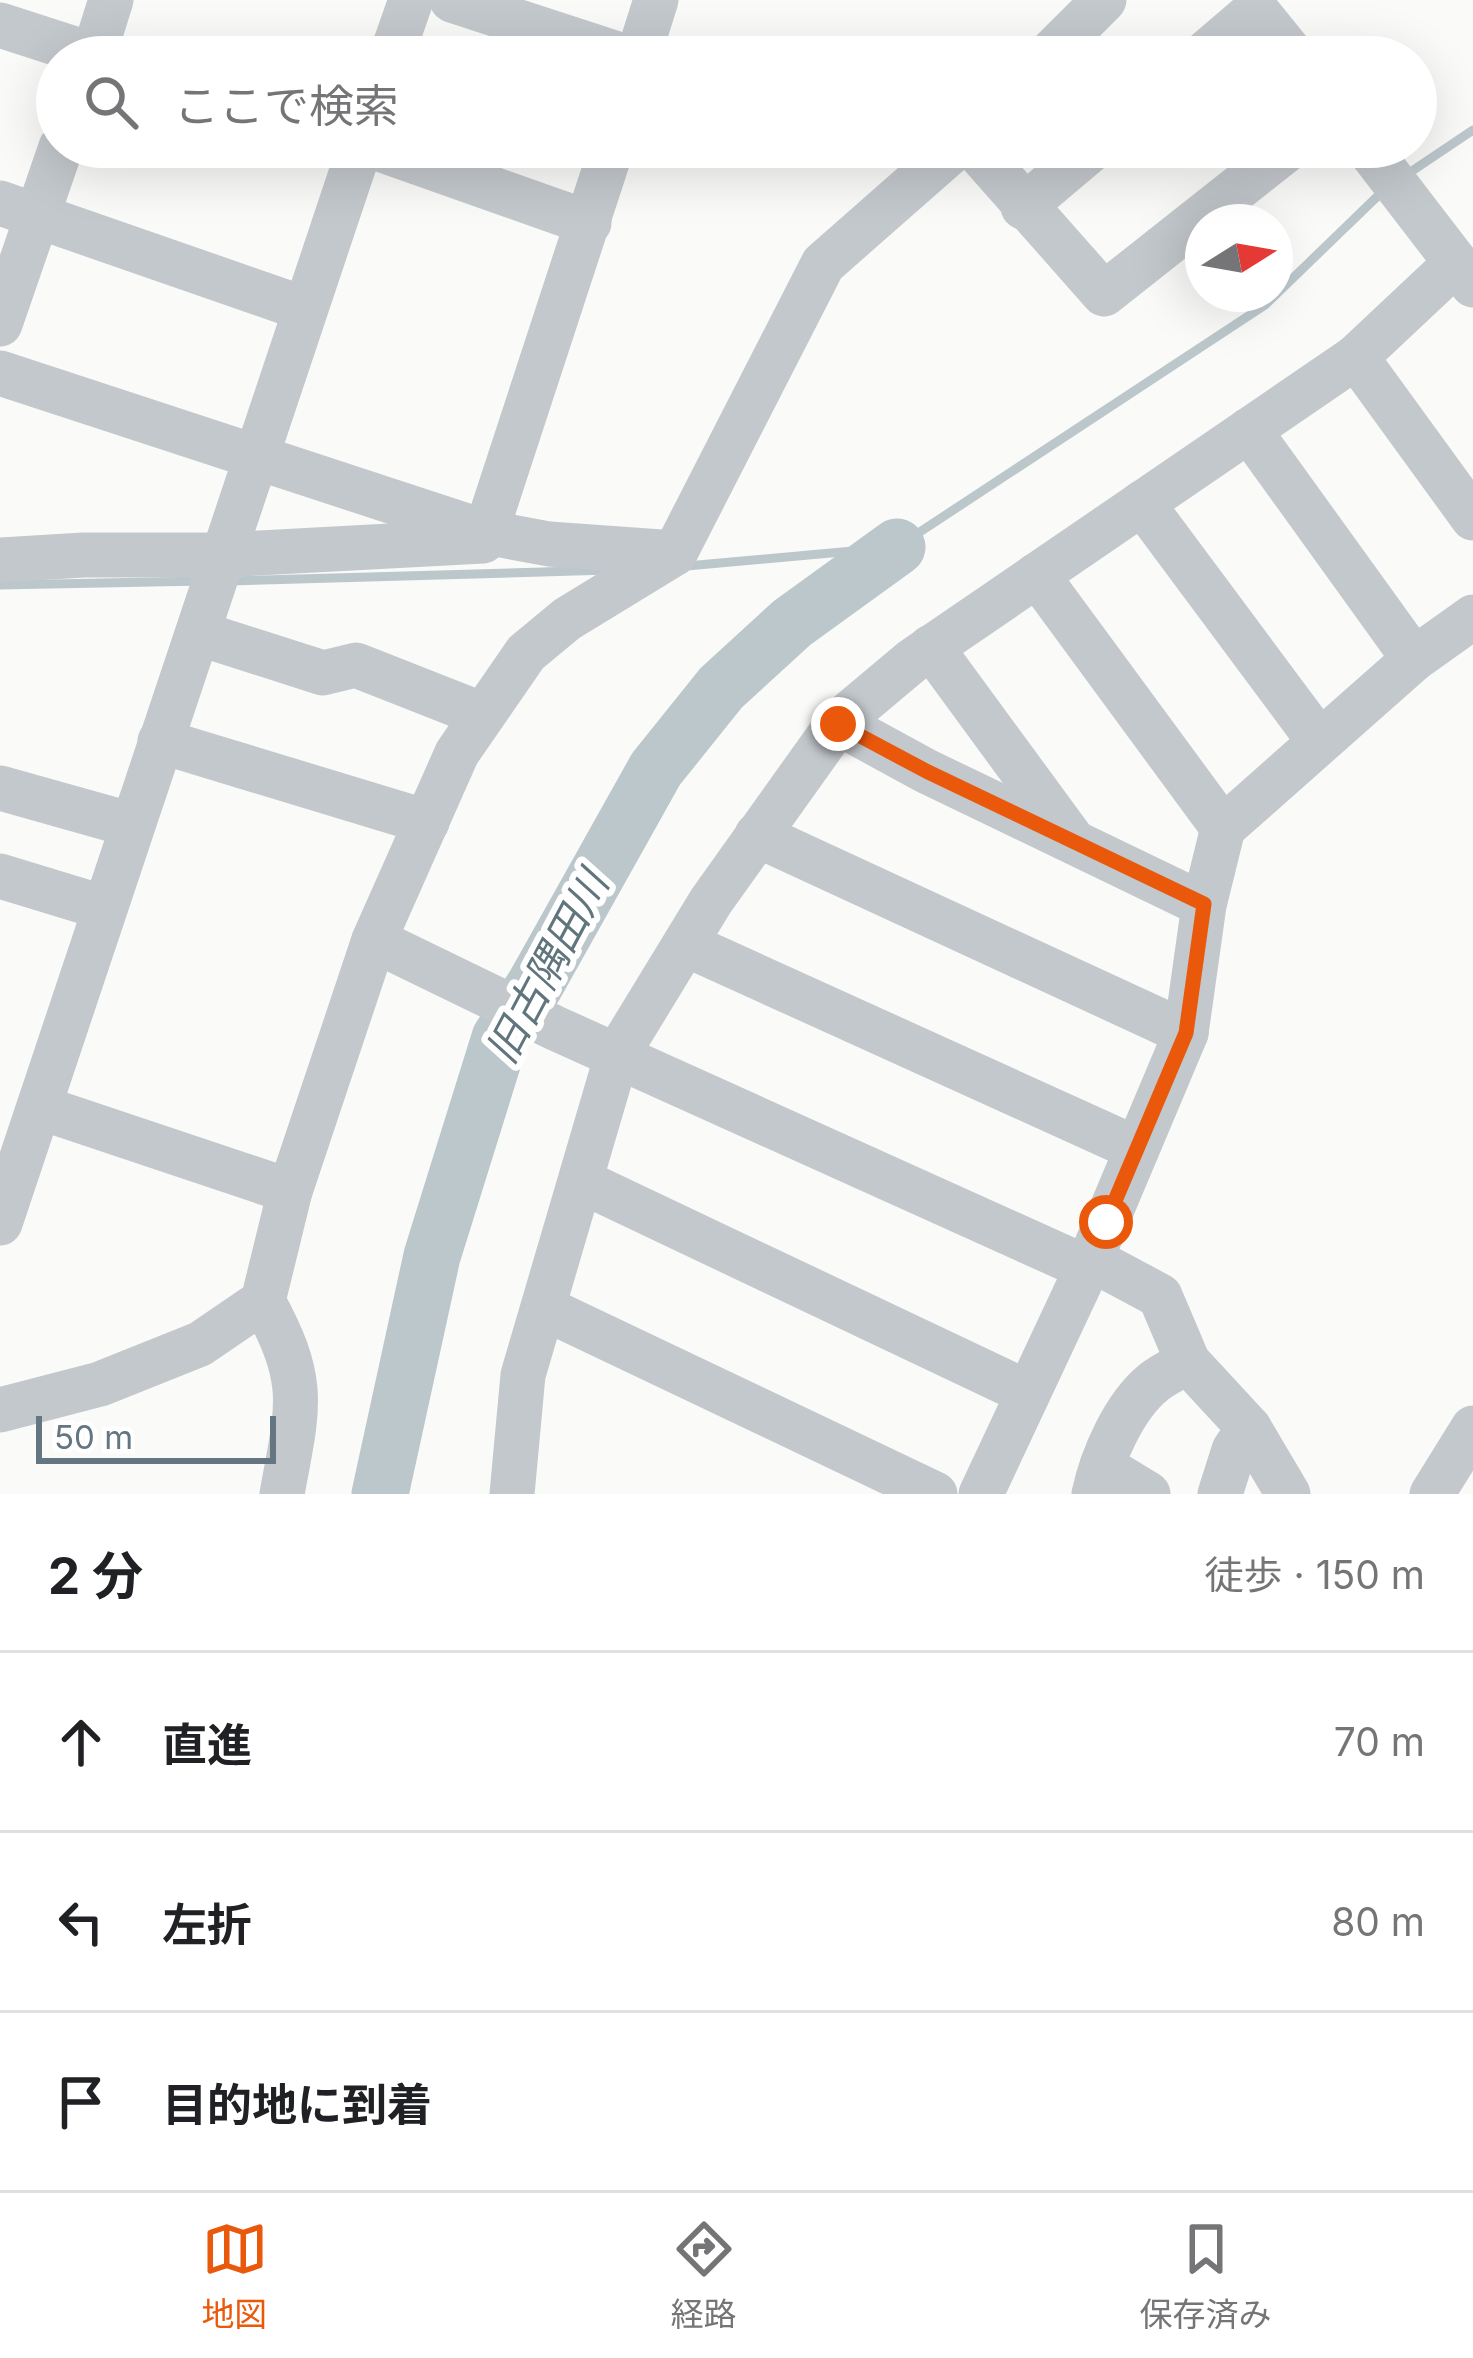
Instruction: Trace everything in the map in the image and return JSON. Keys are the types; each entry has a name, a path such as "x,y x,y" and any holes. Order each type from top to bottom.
{"street":[{"path":"101,36 111,0"},
{"path":"399,36 412,0"},
{"path":"452,0 562,36"},
{"path":"645,36 656,0"},
{"path":"1068,36 1104,0"},
{"path":"1226,36 1256,10 1277,36"},
{"path":"0,25 36,37"},
{"path":"0,324 19,209 47,168"},
{"path":"2,1212 353,168"},
{"path":"433,168 590,224"},
{"path":"0,560 222,555 483,541 606,168"},
{"path":"0,1410 100,1384 200,1344 262,1301 290,1192 374,940 457,753 526,653 567,620 675,553 823,264 932,168"},
{"path":"991,168 1104,294 1263,168"},
{"path":"1023,207 1069,168"},
{"path":"512,1494 524,1375 616,1055 685,944 838,724 931,647 1356,357 1465,274 1383,168"},
{"path":"19,209 305,309"},
{"path":"1356,357 1473,518"},
{"path":"0,373 485,532 549,544 675,553"},
{"path":"1249,430 1414,659"},
{"path":"1142,503 1319,741"},
{"path":"1037,574 1223,828"},
{"path":"981,1494 1089,1264 1186,1033 1204,904 1223,828 1414,659 1473,617"},
{"path":"198,633 323,674 356,665 484,715"},
{"path":"931,647 1073,842"},
{"path":"838,724 1204,904"},
{"path":"160,741 427,823"},
{"path":"0,788 133,825"},
{"path":"757,835 1186,1033"},
{"path":"0,876 105,908"},
{"path":"374,940 555,1028 1160,1296 1188,1362 1249,1428 1288,1494"},
{"path":"685,944 1137,1149"},
{"path":"39,1107 290,1192"},
{"path":"581,1181 1028,1393"},
{"path":"262,1301 288,1347 298,1401 282,1494"},
{"path":"544,1309 909,1488"},
{"path":"1148,1494 1098,1480 1131,1408 1152,1383 1188,1362"},
{"path":"1220,1494 1234,1450 1249,1428"},
{"path":"1432,1494 1473,1428"}],"waterway":[{"path":"1437,154 1473,130"},
{"path":"1403,177 1416,168"},
{"path":"687,566 897,547 1265,305 1384,190"},
{"name":"旧古隅田川","path":"380,1494 432,1256 500,1038 535,985 656,769 721,688 792,623 897,547"},
{"path":"231,581 610,570"},
{"path":"0,585 203,581"}],"route":[{"path":"838,724 1204,904 1186,1033 1106,1222"}]}
